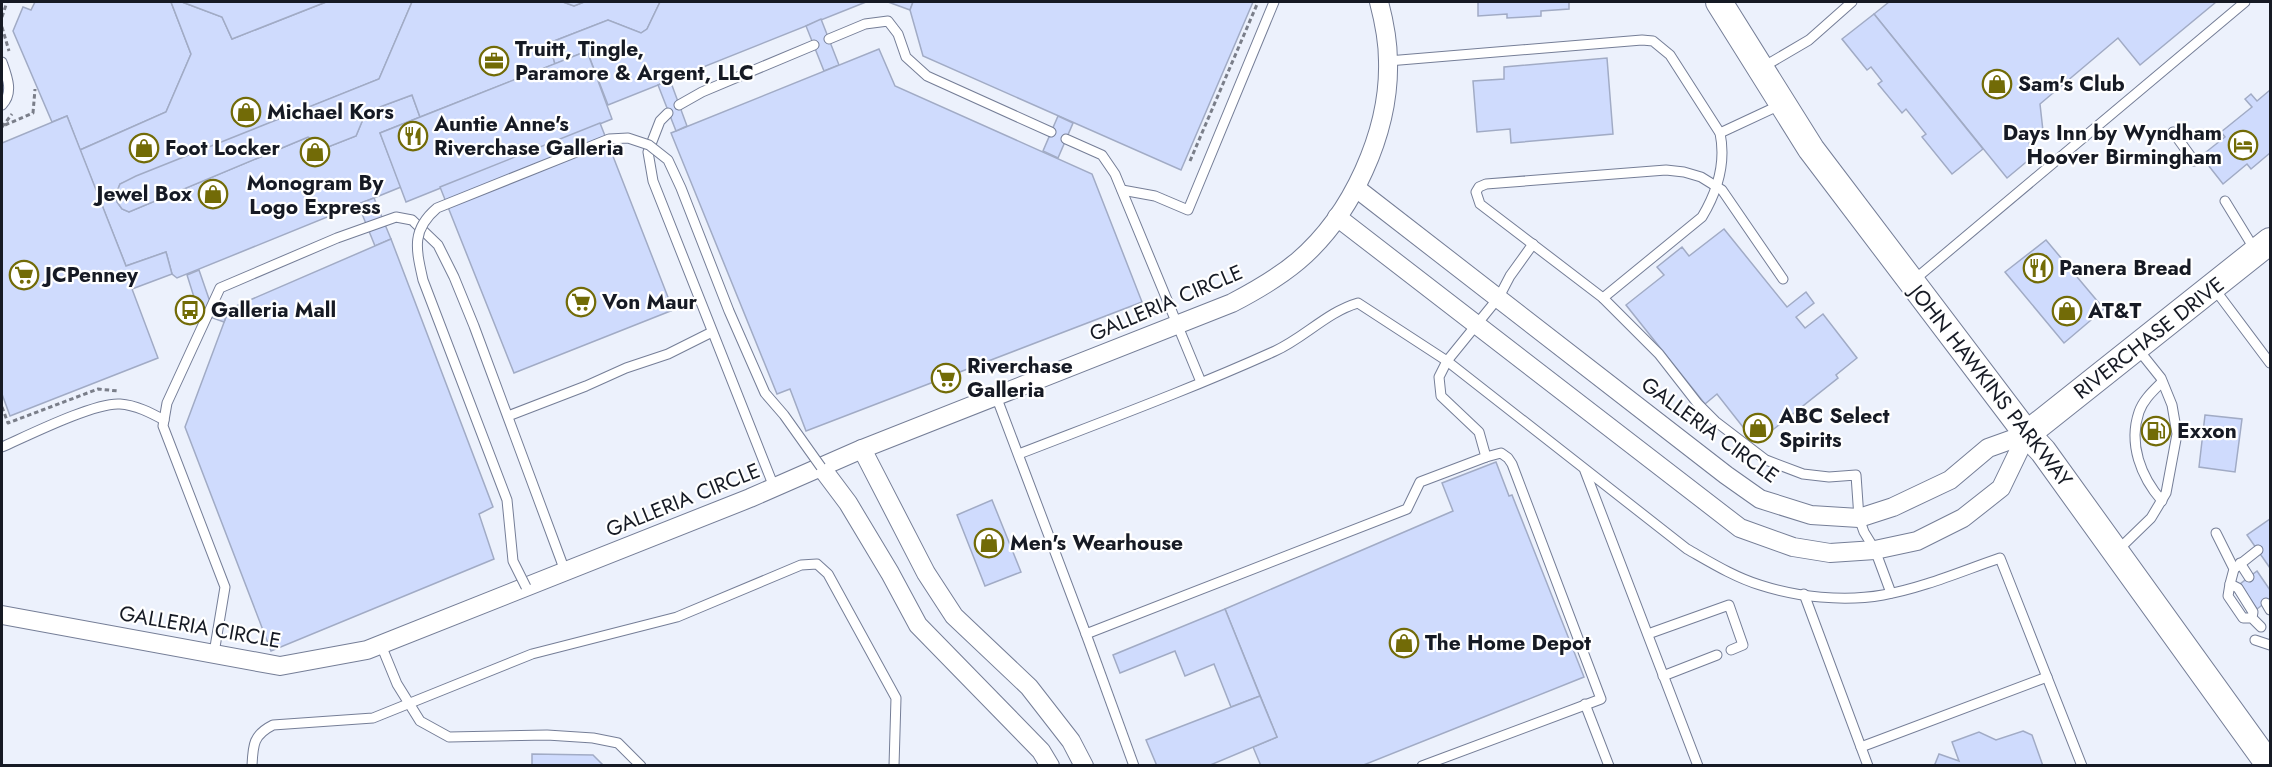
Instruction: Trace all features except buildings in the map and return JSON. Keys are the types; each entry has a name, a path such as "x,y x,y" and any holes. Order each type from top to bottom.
{"main road":[{"name":"JOHN HAWKINS PARKWAY","path":"1719,2 1810,149 2027,434 2043,451 2270,765"},
{"name":"RIVERCHASE DRIVE","path":"2027,434 2263,247"}],"street":[{"name":"GALLERIA CIRCLE","path":"2,615 280,666 367,650 774,487 862,449 1232,303 1278,276 1299,260 1329,229 1356,188 1382,118 1388,61 1379,2"},
{"name":"GALLERIA CIRCLE","path":"1356,188 1760,499 1811,515 1859,518 1893,507 1950,480 1988,448 2027,434"},
{"path":"1337,217 1740,528 1793,547 1830,553 1875,550 1917,540 1962,518 2001,488 2027,434"},
{"path":"862,449 926,573 954,616 1029,687 1071,741 1084,765"},
{"path":"821,467 854,513 918,626 1041,751 1050,765"}],"lane":[{"path":"1122,190 1155,196 1188,210 1274,2"},
{"path":"1760,68 1809,40 1852,2"},
{"path":"1911,282 2245,2"},
{"path":"829,39 865,24 888,21 898,34 906,57 927,76 1051,132"},
{"path":"1388,61 1634,41 1653,41 1670,55 1720,133 1723,147 1712,200 1702,217 1603,298"},
{"path":"679,105 702,92 814,45"},
{"path":"2,62 9,89 2,105"},
{"path":"1720,133 1782,104"},
{"path":"668,113 660,121 648,152 653,181 774,487"},
{"path":"2173,132 2194,161"},
{"path":"525,587 513,561 507,500 423,280 416,249 418,232 425,218 437,208 609,139 628,138 649,145 668,160 677,178 729,311 765,393 784,415 821,467"},
{"path":"1066,139 1102,155 1115,174 1179,324 1201,382"},
{"path":"1783,279 1729,198 1716,185 1684,172 1666,170 1486,184 1479,187 1476,192 1480,204 1603,298 1659,354 1698,404 1766,460 1803,474 1829,477 1856,475 1859,518 1875,550 1891,593"},
{"path":"2225,201 2263,247"},
{"path":"214,653 225,587 163,426 167,403 220,288 337,238 396,217 412,220 438,245 474,326 565,571"},
{"path":"1486,457 1479,432 1441,396 1438,377 1447,361 1499,297 1510,276 1533,244"},
{"path":"2213,287 2271,363"},
{"path":"1019,454 1287,346 1343,307 1358,303 1447,361 1687,549 1726,571 1761,585 1838,598 1891,593 1920,586 2000,558 2082,765"},
{"path":"507,416 586,387 626,368 668,354 712,332"},
{"path":"2116,552 2151,518 2162,501 2166,493 2177,434 2172,405 2163,382 2137,348"},
{"path":"2162,501 2145,477 2138,459 2135,434 2139,412 2147,398 2163,382"},
{"path":"996,396 1134,765"},
{"path":"2,447 88,411 119,404 145,410 164,420"},
{"path":"1086,634 1407,509 1420,482 1501,453 1512,464 1600,699 1422,765"},
{"path":"1584,469 1698,765"},
{"path":"2216,533 2237,566 2249,577"},
{"path":"2258,550 2237,566 2228,596 2243,618 2252,618 2261,627"},
{"path":"252,765 253,747 261,731 273,725 373,718 532,654 677,616 801,565 817,564 828,574 896,698 894,765"},
{"path":"1804,594 1868,765"},
{"path":"1648,634 1729,605 1743,645 1731,650"},
{"path":"2255,640 2271,645"},
{"path":"381,645 397,684 420,721 449,736 547,735 592,738 618,743 641,765"},
{"path":"1663,676 1718,655"},
{"path":"1861,747 2047,677"},
{"path":"1585,705 1609,765"},
{"path":"1451,754 1455,765"}],"path":[{"path":"2,17 7,2"},
{"path":"1190,161 1258,2"},
{"path":"4,125 33,113 35,89"}],"place":[{"name":"Truitt, Tingle, Paramore & Argent, LLC","path":"494,61"},
{"name":"Sam's Club","path":"1997,84"},
{"name":"Michael Kors","path":"246,112"},
{"name":"Auntie Anne's Riverchase Galleria","path":"413,136"},
{"name":"Days Inn by Wyndham Hoover Birmingham","path":"2243,145"},
{"name":"Foot Locker","path":"144,148"},
{"name":"Monogram By Logo Express","path":"315,152"},
{"name":"Jewel Box","path":"213,194"},
{"name":"Panera Bread","path":"2038,268"},
{"name":"JCPenney","path":"24,275"},
{"name":"Von Maur","path":"581,302"},
{"name":"Galleria Mall","path":"190,310"},
{"name":"AT&T","path":"2067,311"},
{"name":"Riverchase Galleria","path":"946,378"},
{"name":"ABC Select Spirits","path":"1758,428"},
{"name":"Exxon","path":"2156,431"},
{"name":"Men's Wearhouse","path":"989,543"},
{"name":"The Home Depot","path":"1404,643"}]}
